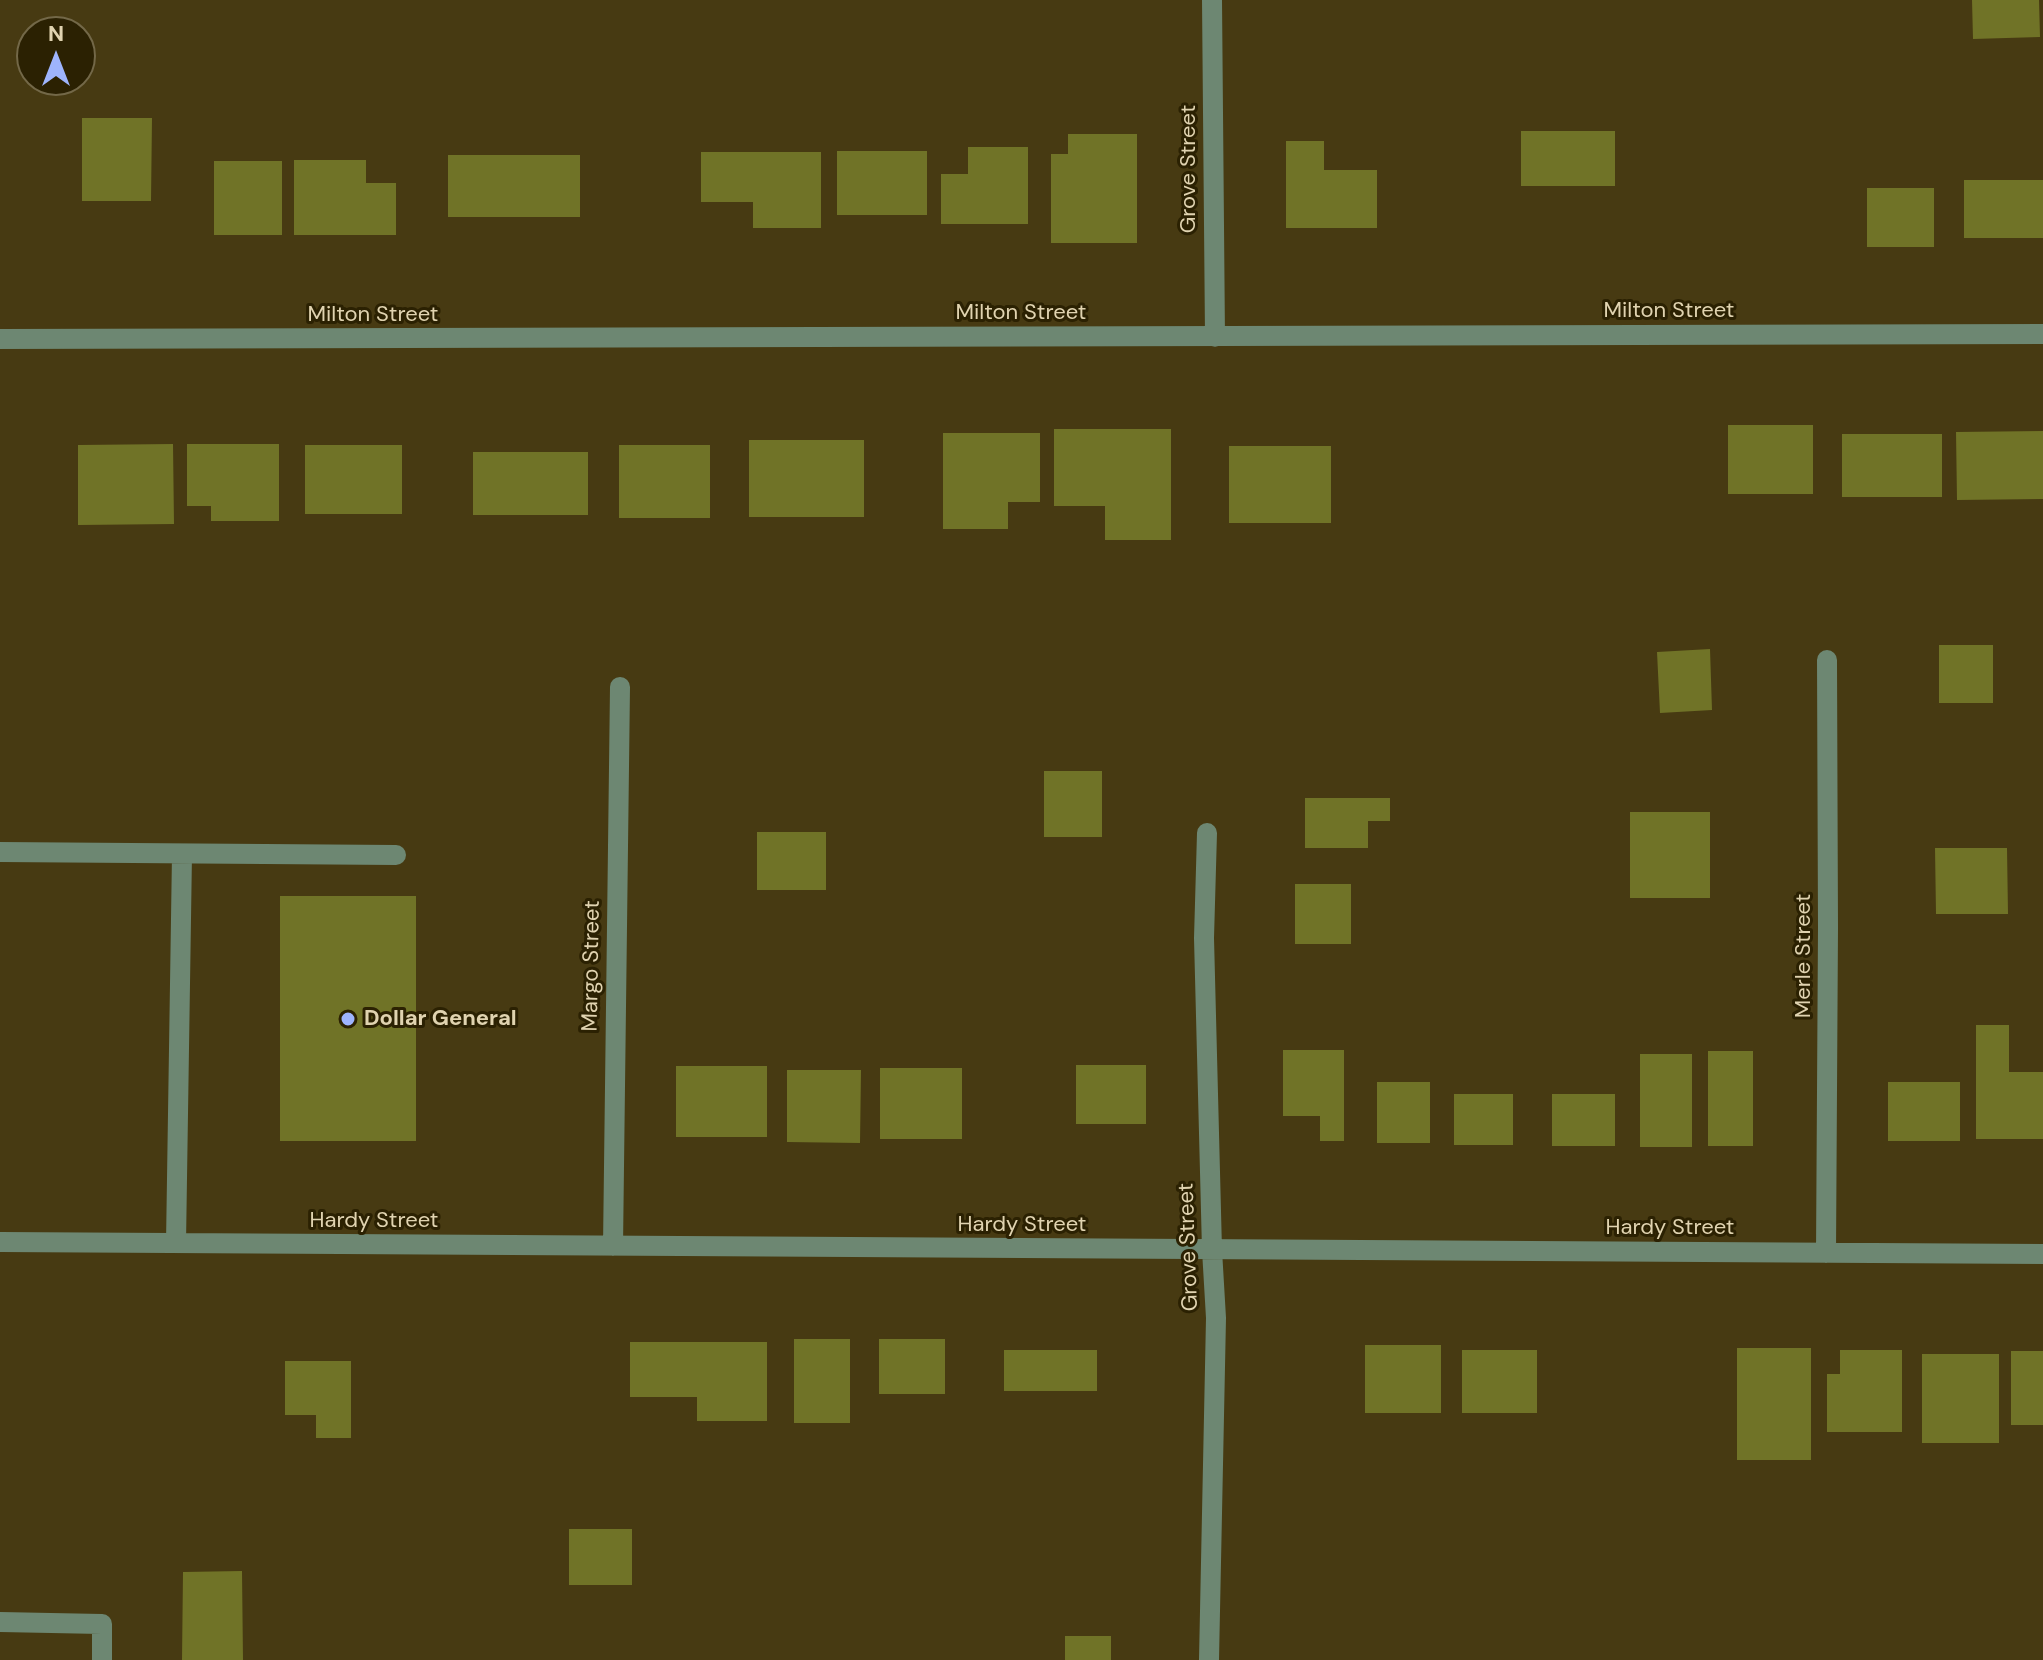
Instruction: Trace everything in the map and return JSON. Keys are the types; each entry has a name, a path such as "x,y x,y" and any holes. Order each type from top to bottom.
{"street":[{"name":"Grove Street","path":"1212,0 1215,337"},
{"name":"Milton Street","path":"0,339 2043,334"},
{"name":"Merle Street","path":"1826,1253 1827,660"},
{"name":"Margo Street","path":"613,1246 620,687"},
{"name":"Grove Street","path":"1207,833 1204,938 1216,1318 1209,1660"},
{"path":"0,852 396,855"},
{"path":"176,1243 182,854"},
{"name":"Hardy Street","path":"0,1242 2043,1254"},
{"path":"0,1622 102,1624 102,1660"}],"building":[{"path":"1972,0 2039,0 2040,37 1973,39"},
{"path":"82,118 152,118 151,201 82,201"},
{"path":"1521,131 1615,131 1615,186 1521,186"},
{"path":"1068,134 1137,134 1137,243 1051,243 1051,154 1068,154"},
{"path":"1286,141 1324,141 1324,170 1377,170 1377,228 1286,228"},
{"path":"968,147 1028,147 1028,224 941,224 941,174 968,174"},
{"path":"837,151 927,151 927,215 837,215"},
{"path":"701,152 821,152 821,228 753,228 753,202 701,202"},
{"path":"448,155 580,155 580,217 448,217"},
{"path":"294,160 366,160 366,183 396,183 396,235 294,235"},
{"path":"214,161 282,161 282,235 214,235"},
{"path":"1964,180 2043,180 2043,238 1964,238"},
{"path":"1867,188 1934,188 1934,247 1867,247"},
{"path":"1728,425 1813,425 1813,494 1728,494"},
{"path":"1054,429 1171,429 1171,540 1105,540 1105,506 1054,506"},
{"path":"2043,431 2043,499 1957,500 1956,432"},
{"path":"943,433 1040,433 1040,502 1008,502 1008,529 943,529"},
{"path":"1842,434 1942,434 1942,497 1842,497"},
{"path":"749,440 864,440 864,517 749,517"},
{"path":"173,444 174,524 78,525 78,445"},
{"path":"187,444 279,444 279,521 211,521 211,506 187,506"},
{"path":"305,445 402,445 402,514 305,514"},
{"path":"619,445 710,445 710,518 619,518"},
{"path":"1229,446 1331,446 1331,523 1229,523"},
{"path":"473,452 588,452 588,515 473,515"},
{"path":"1939,645 1993,645 1993,703 1939,703"},
{"path":"1710,649 1712,710 1660,713 1657,652"},
{"path":"1044,771 1102,771 1102,837 1044,837"},
{"path":"1305,798 1390,798 1390,821 1368,821 1368,848 1305,848"},
{"path":"1630,812 1710,812 1710,898 1630,898"},
{"path":"757,832 826,832 826,890 757,890"},
{"path":"1935,848 2007,848 2008,914 1936,914"},
{"path":"1295,884 1351,884 1351,944 1295,944"},
{"name":"Dollar General","path":"280,896 416,896 416,1141 280,1141"},
{"path":"1976,1025 2009,1025 2009,1072 2043,1072 2043,1139 1976,1139"},
{"path":"1283,1050 1344,1050 1344,1141 1320,1141 1320,1116 1283,1116"},
{"path":"1708,1051 1753,1051 1753,1146 1708,1146"},
{"path":"1640,1054 1692,1054 1692,1147 1640,1147"},
{"path":"1076,1065 1146,1065 1146,1124 1076,1124"},
{"path":"676,1066 767,1066 767,1137 676,1137"},
{"path":"880,1068 962,1068 962,1139 880,1139"},
{"path":"787,1070 861,1070 860,1143 787,1142"},
{"path":"1377,1082 1430,1082 1430,1143 1377,1143"},
{"path":"1888,1082 1960,1082 1960,1141 1888,1141"},
{"path":"1454,1094 1513,1094 1513,1145 1454,1145"},
{"path":"1552,1094 1615,1094 1615,1146 1552,1146"},
{"path":"794,1339 850,1339 850,1423 794,1423"},
{"path":"879,1339 945,1339 945,1394 879,1394"},
{"path":"630,1342 767,1342 767,1421 697,1421 697,1397 630,1397"},
{"path":"1365,1345 1441,1345 1441,1413 1365,1413"},
{"path":"1737,1348 1811,1348 1811,1460 1737,1460"},
{"path":"1004,1350 1097,1350 1097,1391 1004,1391"},
{"path":"1462,1350 1537,1350 1537,1413 1462,1413"},
{"path":"1840,1350 1902,1350 1902,1432 1827,1432 1827,1374 1840,1374"},
{"path":"2011,1351 2043,1351 2043,1425 2011,1425"},
{"path":"1922,1354 1999,1354 1999,1443 1922,1443"},
{"path":"285,1361 351,1361 351,1438 316,1438 316,1415 285,1415"},
{"path":"569,1529 632,1529 632,1585 569,1585"},
{"path":"242,1571 243,1660 182,1660 183,1572"},
{"path":"1065,1636 1111,1636 1111,1660 1065,1660"}],"place":[{"name":"Dollar General","path":"348,1019"}]}
